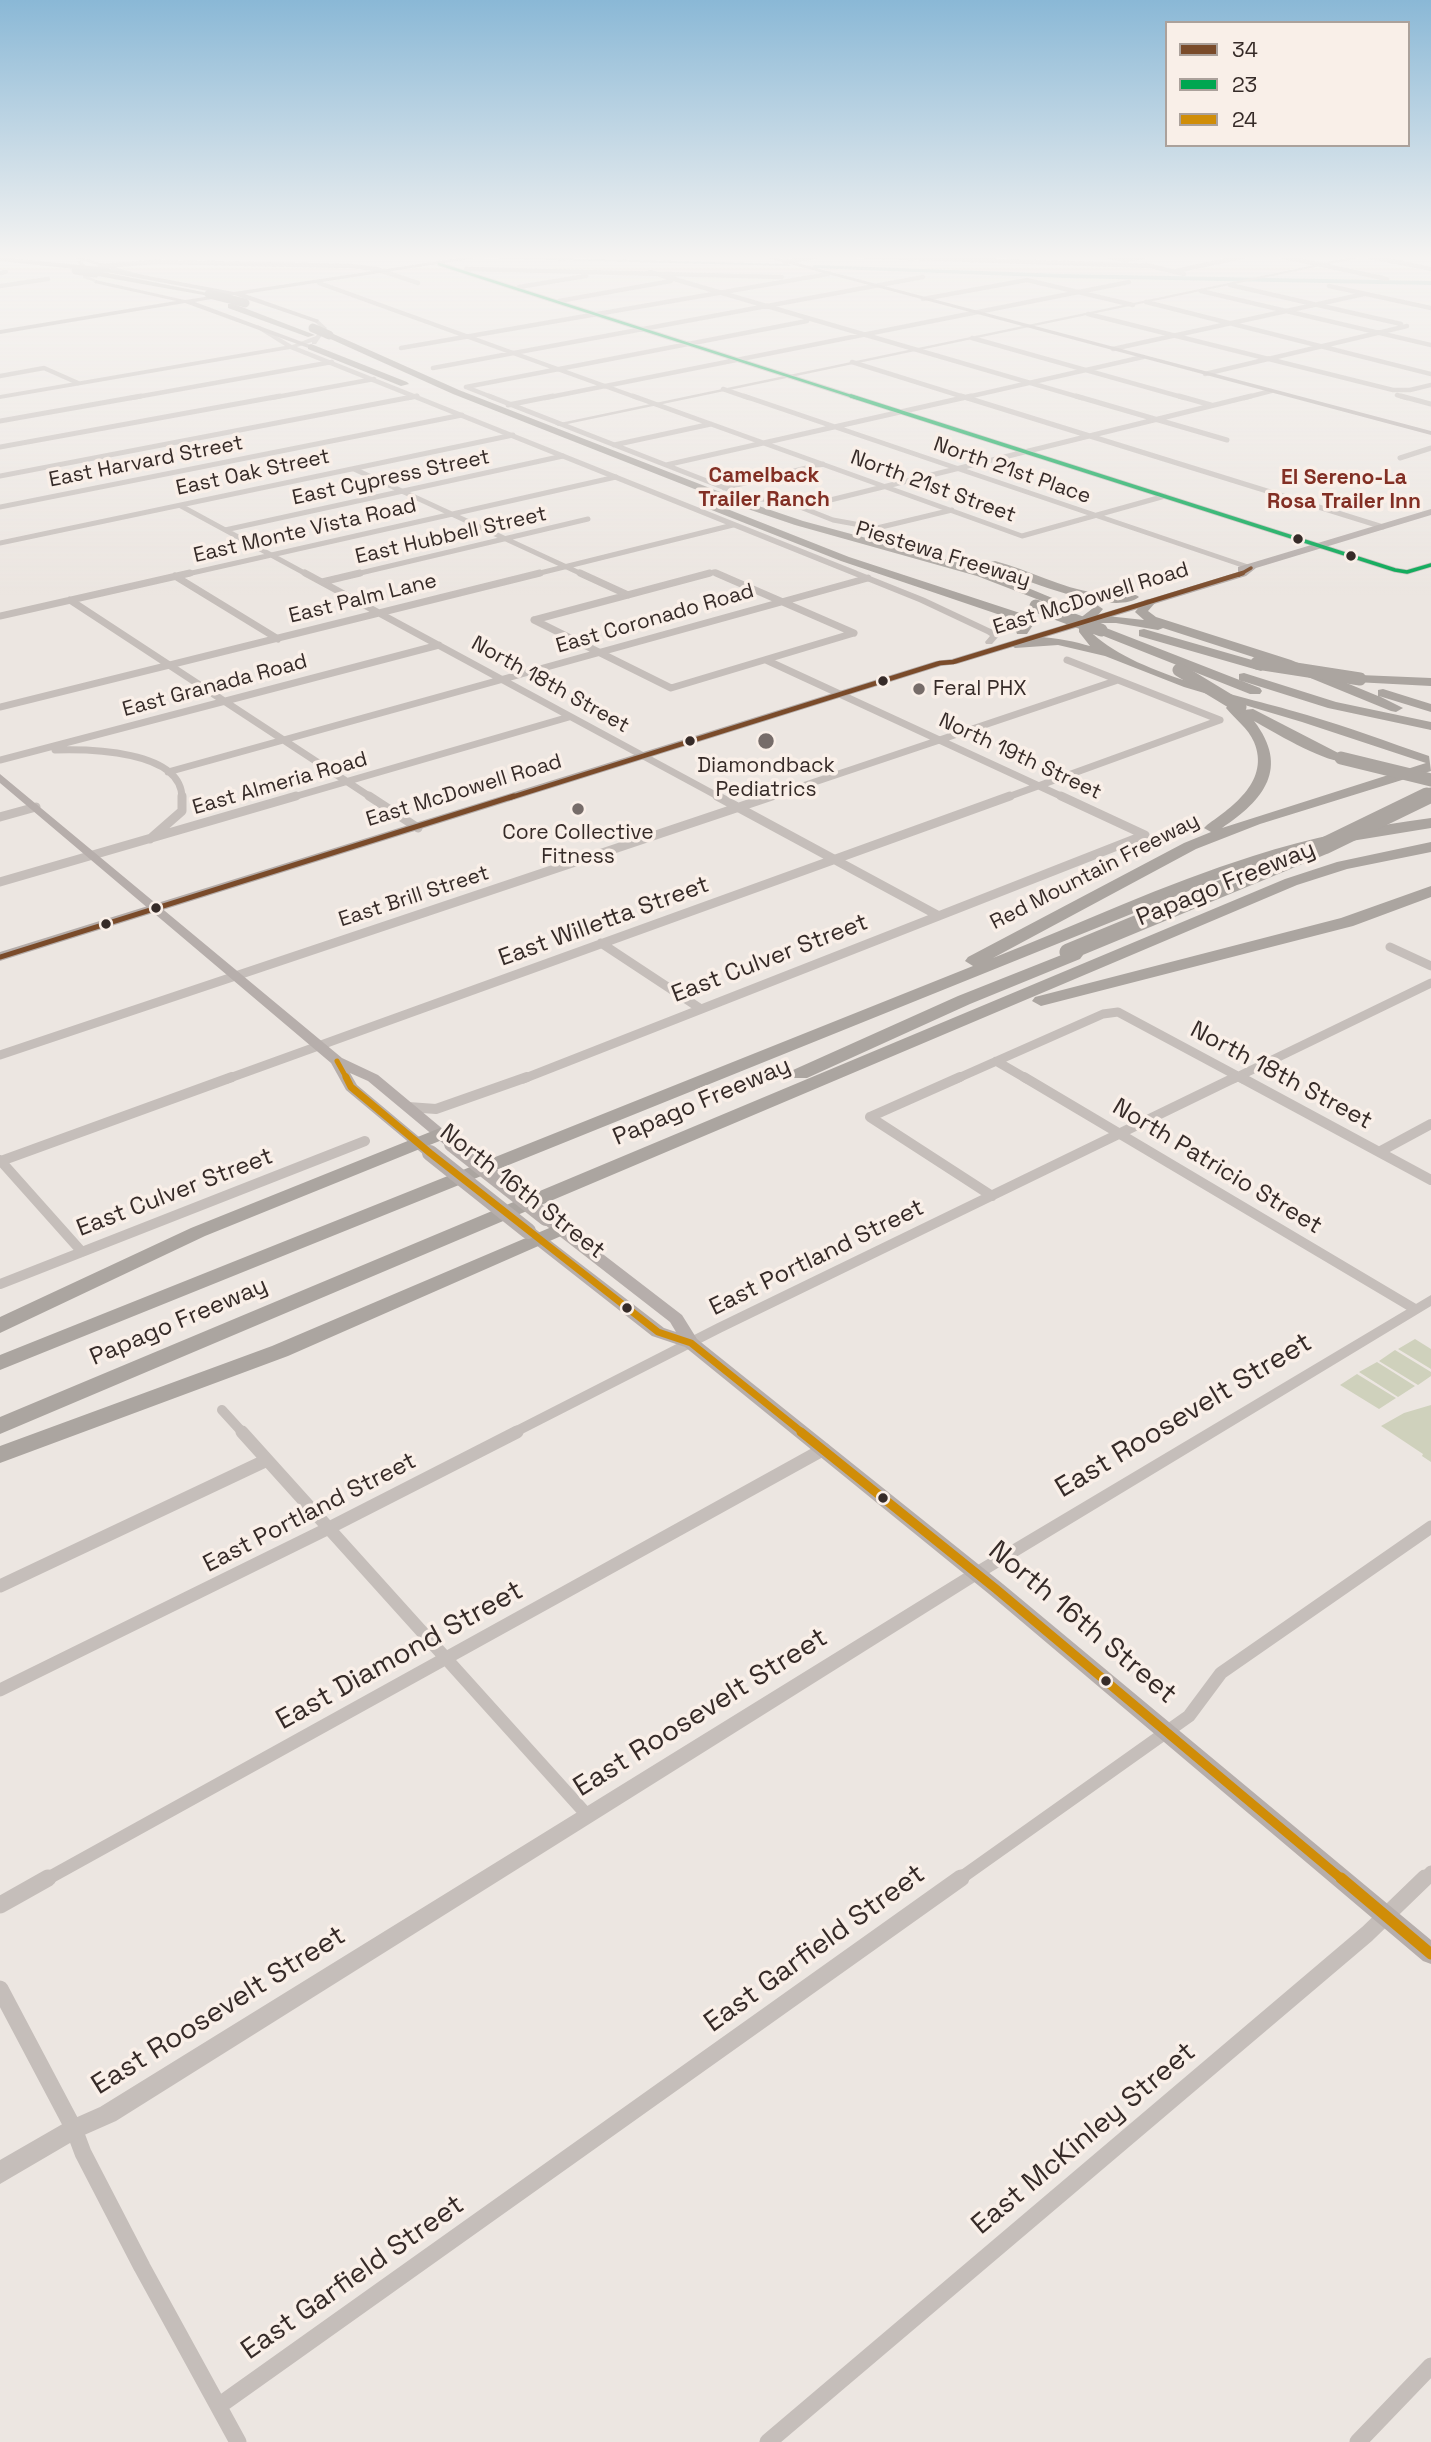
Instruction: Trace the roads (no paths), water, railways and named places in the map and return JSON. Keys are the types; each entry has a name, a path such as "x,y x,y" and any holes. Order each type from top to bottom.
{"highway":[{"path":"370,370 481,412"},
{"name":"Piestewa Freeway","path":"395,370 481,412 694,498 782,529 940,572 1036,606 1083,619 1173,666 1429,762"},
{"name":"Piestewa Freeway","path":"405,370 758,509 981,573 1051,600 1115,619 1197,659 1286,691 1333,705 1431,726"},
{"path":"412,370 504,407"},
{"path":"694,498 773,532 1022,619 1027,625 1022,631"},
{"path":"758,509 975,559 1100,599 1133,597"},
{"path":"1058,587 1078,600 1089,639 1125,661"},
{"path":"948,594 1024,612 1180,629"},
{"path":"1149,603 1140,610 1144,616 1274,659 1376,701 1431,719"},
{"path":"1083,619 1115,619 1173,643 1283,672 1360,683 1431,682"},
{"path":"1015,644 1067,642 1174,680 1306,719 1429,762"},
{"path":"1173,643 1360,683 1431,708"},
{"path":"1173,666 1431,733"},
{"path":"1150,866 1228,818 1245,804 1257,790 1266,769 1265,750 1258,733 1233,708 1173,666"},
{"path":"1173,666 1271,727 1317,749 1370,767 1431,780"},
{"name":"Red Mountain Freeway","path":"908,999 1150,866 1245,825 1410,773 1429,762"},
{"path":"581,1180 648,1144 880,1037 1324,846 1431,794"},
{"path":"713,1077 816,1050 1071,954 1298,864 1431,802"},
{"name":"Papago Freeway","path":"0,1363 1237,866 1336,836 1431,823"},
{"name":"Papago Freeway","path":"0,1426 1291,883 1343,865 1431,848"},
{"path":"1202,959 1389,897 1431,877"},
{"path":"971,1017 1023,1007 1347,922 1431,891"},
{"path":"0,1326 198,1232 446,1139"},
{"path":"0,1455 281,1351 543,1229"}],"main road":[{"path":"1190,370 1431,433"},
{"name":"East McDowell Road","path":"0,957 940,663 953,662 1015,644 1133,597 1232,569 1251,568 1431,512"},
{"name":"East McDowell Road","path":"1115,619 1149,603 1242,574 1251,568"},
{"name":"East McDowell Road","path":"940,663 942,658 1022,631 1083,619"},
{"name":"North 16th Street","path":"0,777 337,1061 373,1078 446,1139 657,1332 691,1343"},
{"name":"North 16th Street","path":"337,1061 351,1087 424,1148 676,1319 691,1343 977,1573 1431,1954"}],"street":[{"path":"0,376 33,370"},
{"path":"48,370 78,383"},
{"path":"0,397 155,370"},
{"path":"0,421 287,370"},
{"path":"352,370 978,625 995,635 989,642"},
{"path":"554,370 466,387 504,407 558,424 748,497 802,507 833,520 881,528 953,510"},
{"name":"North 21st Street","path":"562,370 1022,536 1095,516"},
{"path":"504,407 688,370"},
{"path":"770,370 1321,547 1407,572 1431,565"},
{"path":"558,424 816,370"},
{"path":"878,370 1383,527"},
{"path":"982,370 1227,440"},
{"path":"666,465 1087,370 1214,405"},
{"path":"1205,374 1222,370"},
{"path":"1310,370 1431,404"},
{"path":"0,447 374,379"},
{"path":"1399,393 1431,385"},
{"name":"North 21st Place","path":"723,389 1251,568"},
{"path":"1418,389 1431,392"},
{"path":"802,507 1270,391"},
{"path":"0,476 417,396"},
{"name":"East Harvard Street","path":"0,507 462,415"},
{"path":"614,445 712,424"},
{"name":"East Oak Street","path":"0,543 513,435"},
{"path":"0,439 12,445"},
{"path":"1399,458 1431,448"},
{"name":"East Cypress Street","path":"225,530 563,456"},
{"path":"724,488 824,464"},
{"path":"354,469 628,595"},
{"name":"East Monte Vista Road","path":"0,616 616,477"},
{"path":"1095,516 1165,496"},
{"name":"North 18th Street","path":"180,506 939,916"},
{"name":"East Hubbell Street","path":"323,582 588,519"},
{"name":"East Palm Lane","path":"0,707 733,525"},
{"path":"714,572 854,633 671,688 534,620 628,595 714,572"},
{"path":"175,576 278,639"},
{"name":"East Coronado Road","path":"168,772 867,579"},
{"path":"71,600 418,828"},
{"name":"East Granada Road","path":"0,760 439,645"},
{"name":"North 19th Street","path":"766,660 1145,835"},
{"path":"1067,660 1118,680"},
{"name":"East Willetta Street","path":"1,1161 1220,720 1118,680"},
{"name":"East Brill Street","path":"0,1055 1118,680"},
{"name":"East Almeria Road","path":"0,882 569,717"},
{"path":"95,750 96,735"},
{"path":"34,751 95,750 132,756 168,772 182,789 182,811 148,841"},
{"path":"0,817 36,807"},
{"path":"182,811 209,823"},
{"name":"East Culver Street","path":"407,1107 425,1110 444,1107 505,1086 1145,835"},
{"path":"601,943 701,1009"},
{"path":"1390,947 1431,966"},
{"name":"East Portland Street","path":"0,1690 329,1528 691,1343 1431,983"},
{"name":"North 18th Street","path":"996,1061 1110,1012 1123,1014 1431,1180"},
{"path":"992,1196 870,1117 996,1061"},
{"name":"North Patricio Street","path":"996,1061 1415,1309"},
{"path":"1379,1152 1431,1124"},
{"name":"East Culver Street","path":"0,1284 365,1141"},
{"path":"1,1161 82,1252"},
{"name":"East Roosevelt Street","path":"0,2173 74,2129 108,2114 977,1573 1431,1300"},
{"path":"222,1410 588,1816"},
{"name":"East Diamond Street","path":"0,1905 824,1449"},
{"path":"0,1586 267,1460"},
{"name":"East Garfield Street","path":"220,2405 1189,1716 1220,1673 1431,1527"},
{"name":"East McKinley Street","path":"768,2442 1387,1916 1431,1872"},
{"path":"0,1989 74,2129 83,2153 142,2267 238,2442"},
{"path":"1358,2442 1431,2366"}],"place":[{"name":"Feral PHX","path":"919,689"},
{"name":"Diamondback Pediatrics","path":"766,741"},
{"name":"Core Collective Fitness","path":"578,809"}],"district":[{"name":"Camelback Trailer Ranch","path":"764,488"},
{"name":"El Sereno-La Rosa Trailer Inn","path":"1344,490"}]}
